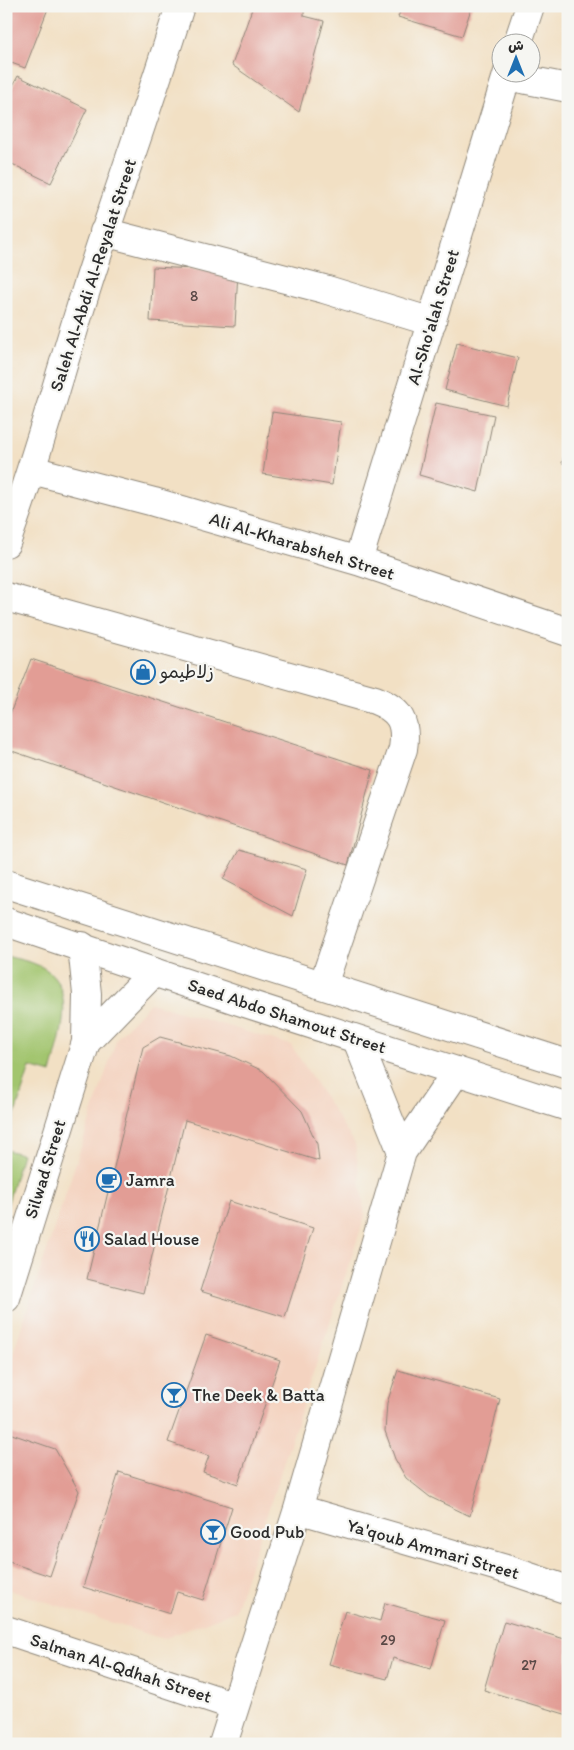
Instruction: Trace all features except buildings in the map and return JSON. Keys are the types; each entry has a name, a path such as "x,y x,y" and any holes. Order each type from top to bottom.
{"street":[{"name":"Saleh Al-Abdi Al-Reyalat Street","path":"6,543 32,470 104,232 180,6"},
{"path":"521,32 530,6"},
{"name":"Al-Sho'alah Street","path":"358,561 506,82"},
{"path":"542,82 568,88"},
{"path":"104,232 324,288 432,322"},
{"name":"Ali Al-Kharabsheh Street","path":"32,470 154,502 358,561 568,632"},
{"path":"6,598 374,700 389,706 401,718 405,733 403,749 323,985"},
{"path":"6,884 568,1064"},
{"name":"Saed Abdo Shamout Street","path":"6,922 357,1040 568,1107"},
{"name":"Silwad Street","path":"6,1298 86,1042 87,994 82,946"},
{"name":"Silwad Street","path":"86,1042 154,972"},
{"path":"357,1040 402,1152"},
{"path":"223,1744 298,1509 402,1152 457,1071"},
{"name":"Ya'qoub Ammari Street","path":"298,1509 509,1570 568,1590"},
{"name":"Salman Al-Qdhah Street","path":"6,1630 235,1706"}],"shaded area":[{"path":"150,1003 291,1045 355,1144 365,1216 235,1611 163,1639 6,1589 6,1374 117,1038"}],"green space":[{"path":"6,956 36,964 52,975 60,986 64,1015 51,1073 30,1067 6,1142"},
{"path":"6,1150 22,1154 6,1209"}],"place":[{"name":"زلاطيمو","path":"143,672"},
{"name":"Jamra","path":"109,1180"},
{"name":"Salad House","path":"87,1239"},
{"name":"The Deek & Batta","path":"174,1395"},
{"name":"Good Pub","path":"213,1532"}]}
